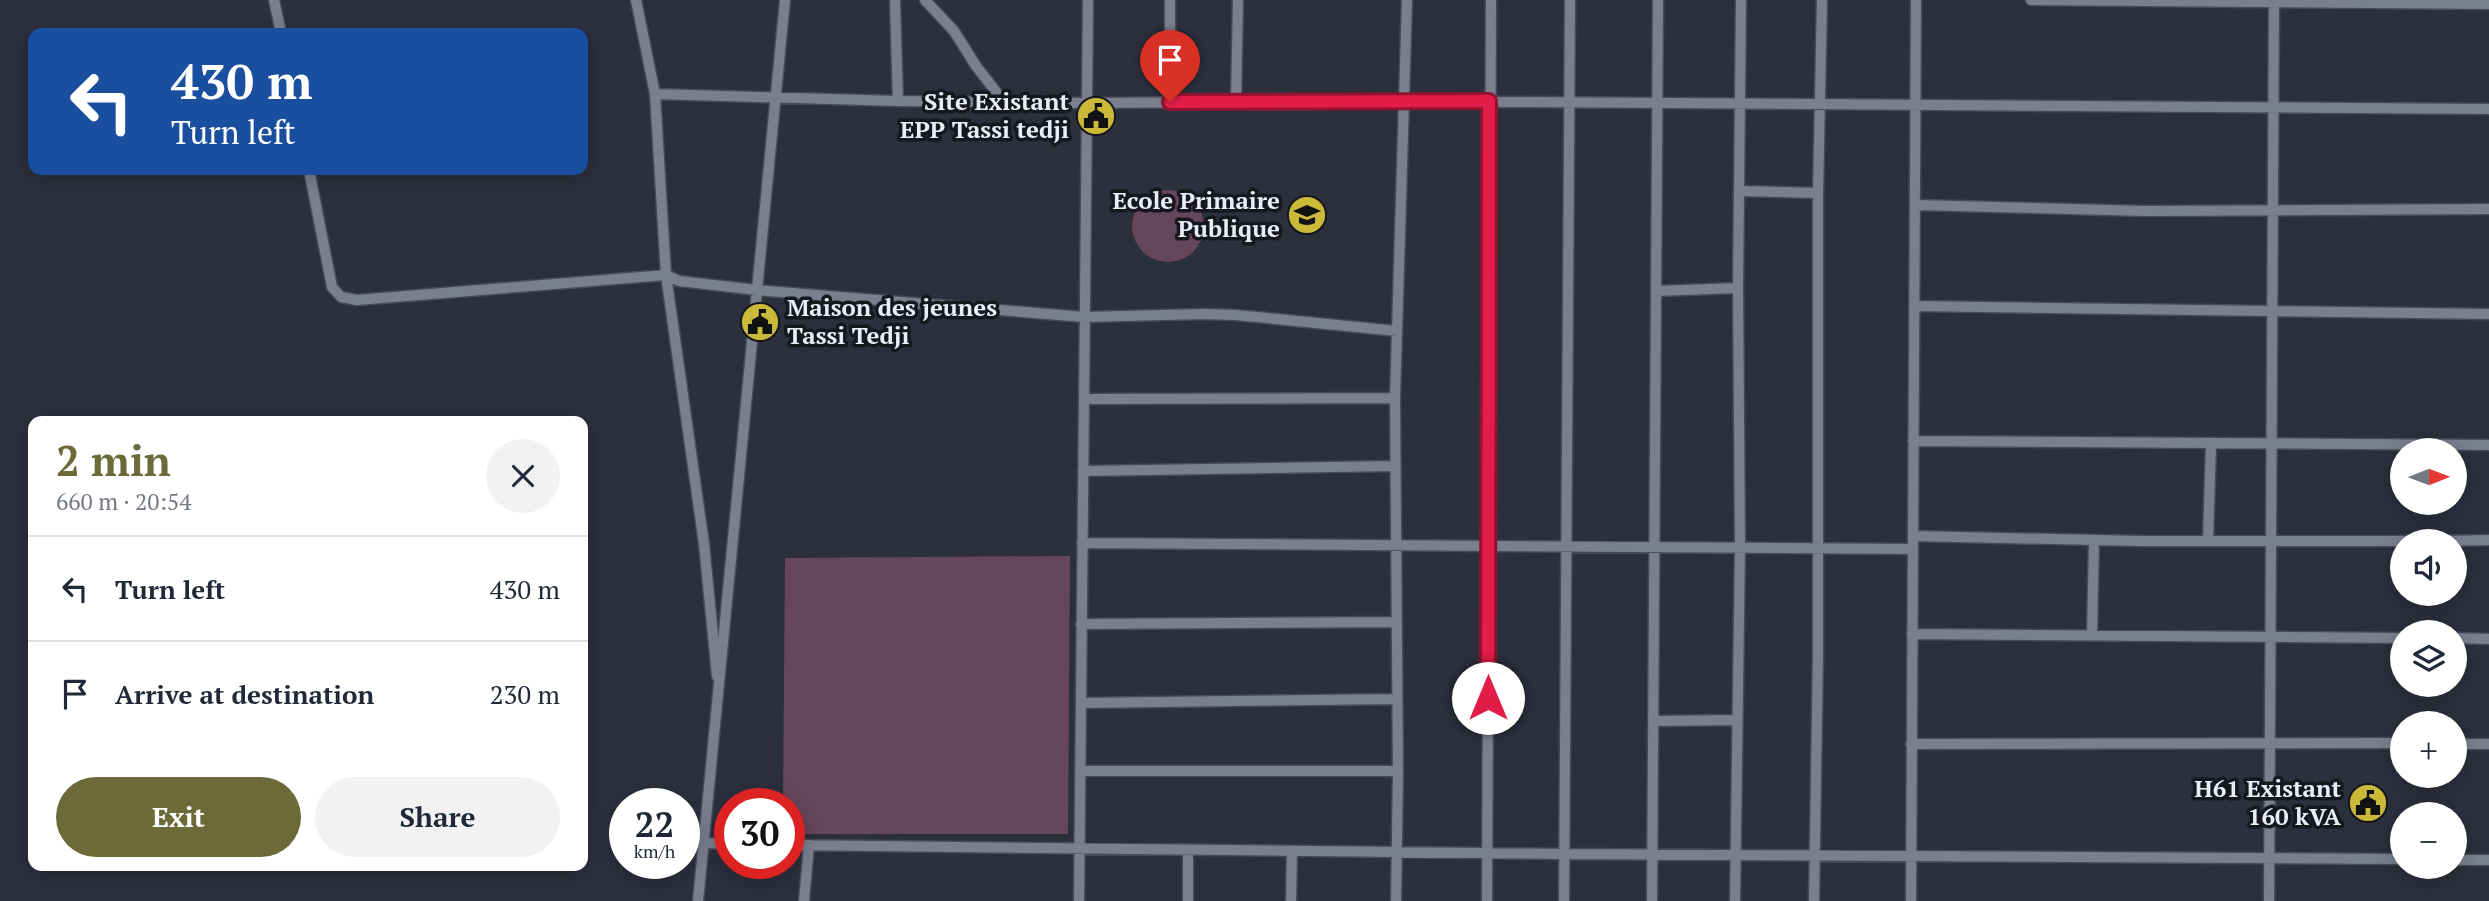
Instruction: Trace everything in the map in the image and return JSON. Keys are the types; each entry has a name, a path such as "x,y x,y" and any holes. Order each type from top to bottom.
{"street":[{"path":"274,0 280,28"},
{"path":"636,0 655,94 666,275 704,544 719,701"},
{"path":"698,901 785,0"},
{"path":"895,0 898,101"},
{"path":"925,0 954,31 976,66 1004,102"},
{"path":"1079,901 1088,0"},
{"path":"1170,0 1170,102"},
{"path":"1236,101 1238,0"},
{"path":"1396,901 1398,771 1394,466 1402,101 1407,0"},
{"path":"1487,901 1491,0"},
{"path":"1564,901 1570,0"},
{"path":"1652,901 1658,0"},
{"path":"1735,901 1740,546 1738,288 1741,0"},
{"path":"1814,901 1818,653 1818,194 1822,0"},
{"path":"1911,901 1916,0"},
{"path":"2031,0 2489,4"},
{"path":"2269,901 2274,1"},
{"path":"655,94 1085,103 1489,101 2489,109"},
{"path":"310,175 332,287 341,297 357,300 666,275 687,282 757,290 1084,317 1214,314 1397,331"},
{"path":"1740,191 1818,194"},
{"path":"1916,205 2146,211 2489,209"},
{"path":"1656,290 1738,288"},
{"path":"1915,306 2489,314"},
{"path":"1084,399 1395,398"},
{"path":"1913,441 2489,445"},
{"path":"2208,541 2211,444"},
{"path":"1083,471 1394,466"},
{"path":"1913,536 2094,540 2390,541"},
{"path":"2092,635 2094,540"},
{"path":"2467,540 2489,540"},
{"path":"1083,542 1488,543 1567,547 1912,549"},
{"path":"1082,624 1397,622"},
{"path":"1912,634 2390,638"},
{"path":"2467,638 2489,639"},
{"path":"1081,703 1397,699"},
{"path":"1654,721 1737,720"},
{"path":"1910,744 2390,743"},
{"path":"2467,744 2489,744"},
{"path":"1080,771 1398,771"},
{"path":"704,843 714,843"},
{"path":"805,845 1565,854 2390,859"},
{"path":"804,901 809,845"},
{"path":"1188,850 1188,901"},
{"path":"1291,901 1292,851"},
{"path":"2467,860 2489,860"}],"shaded area":[{"path":"1175,190 1194,200 1202,212 1202,240 1194,252 1182,260 1161,262 1142,252 1134,240 1132,219 1142,200 1154,192"},
{"path":"1070,556 1068,834 805,834 805,788 783,788 785,558"}],"place":[{"name":"Site Existant EPP Tassi tedji","path":"1096,116"},
{"name":"Ecole Primaire Publique","path":"1307,215"},
{"name":"Maison des jeunes Tassi Tedji","path":"760,322"},
{"name":"H61 Existant 160 kVA","path":"2368,803"}],"route":[{"path":"1170,102 1489,101 1488,698"}]}
